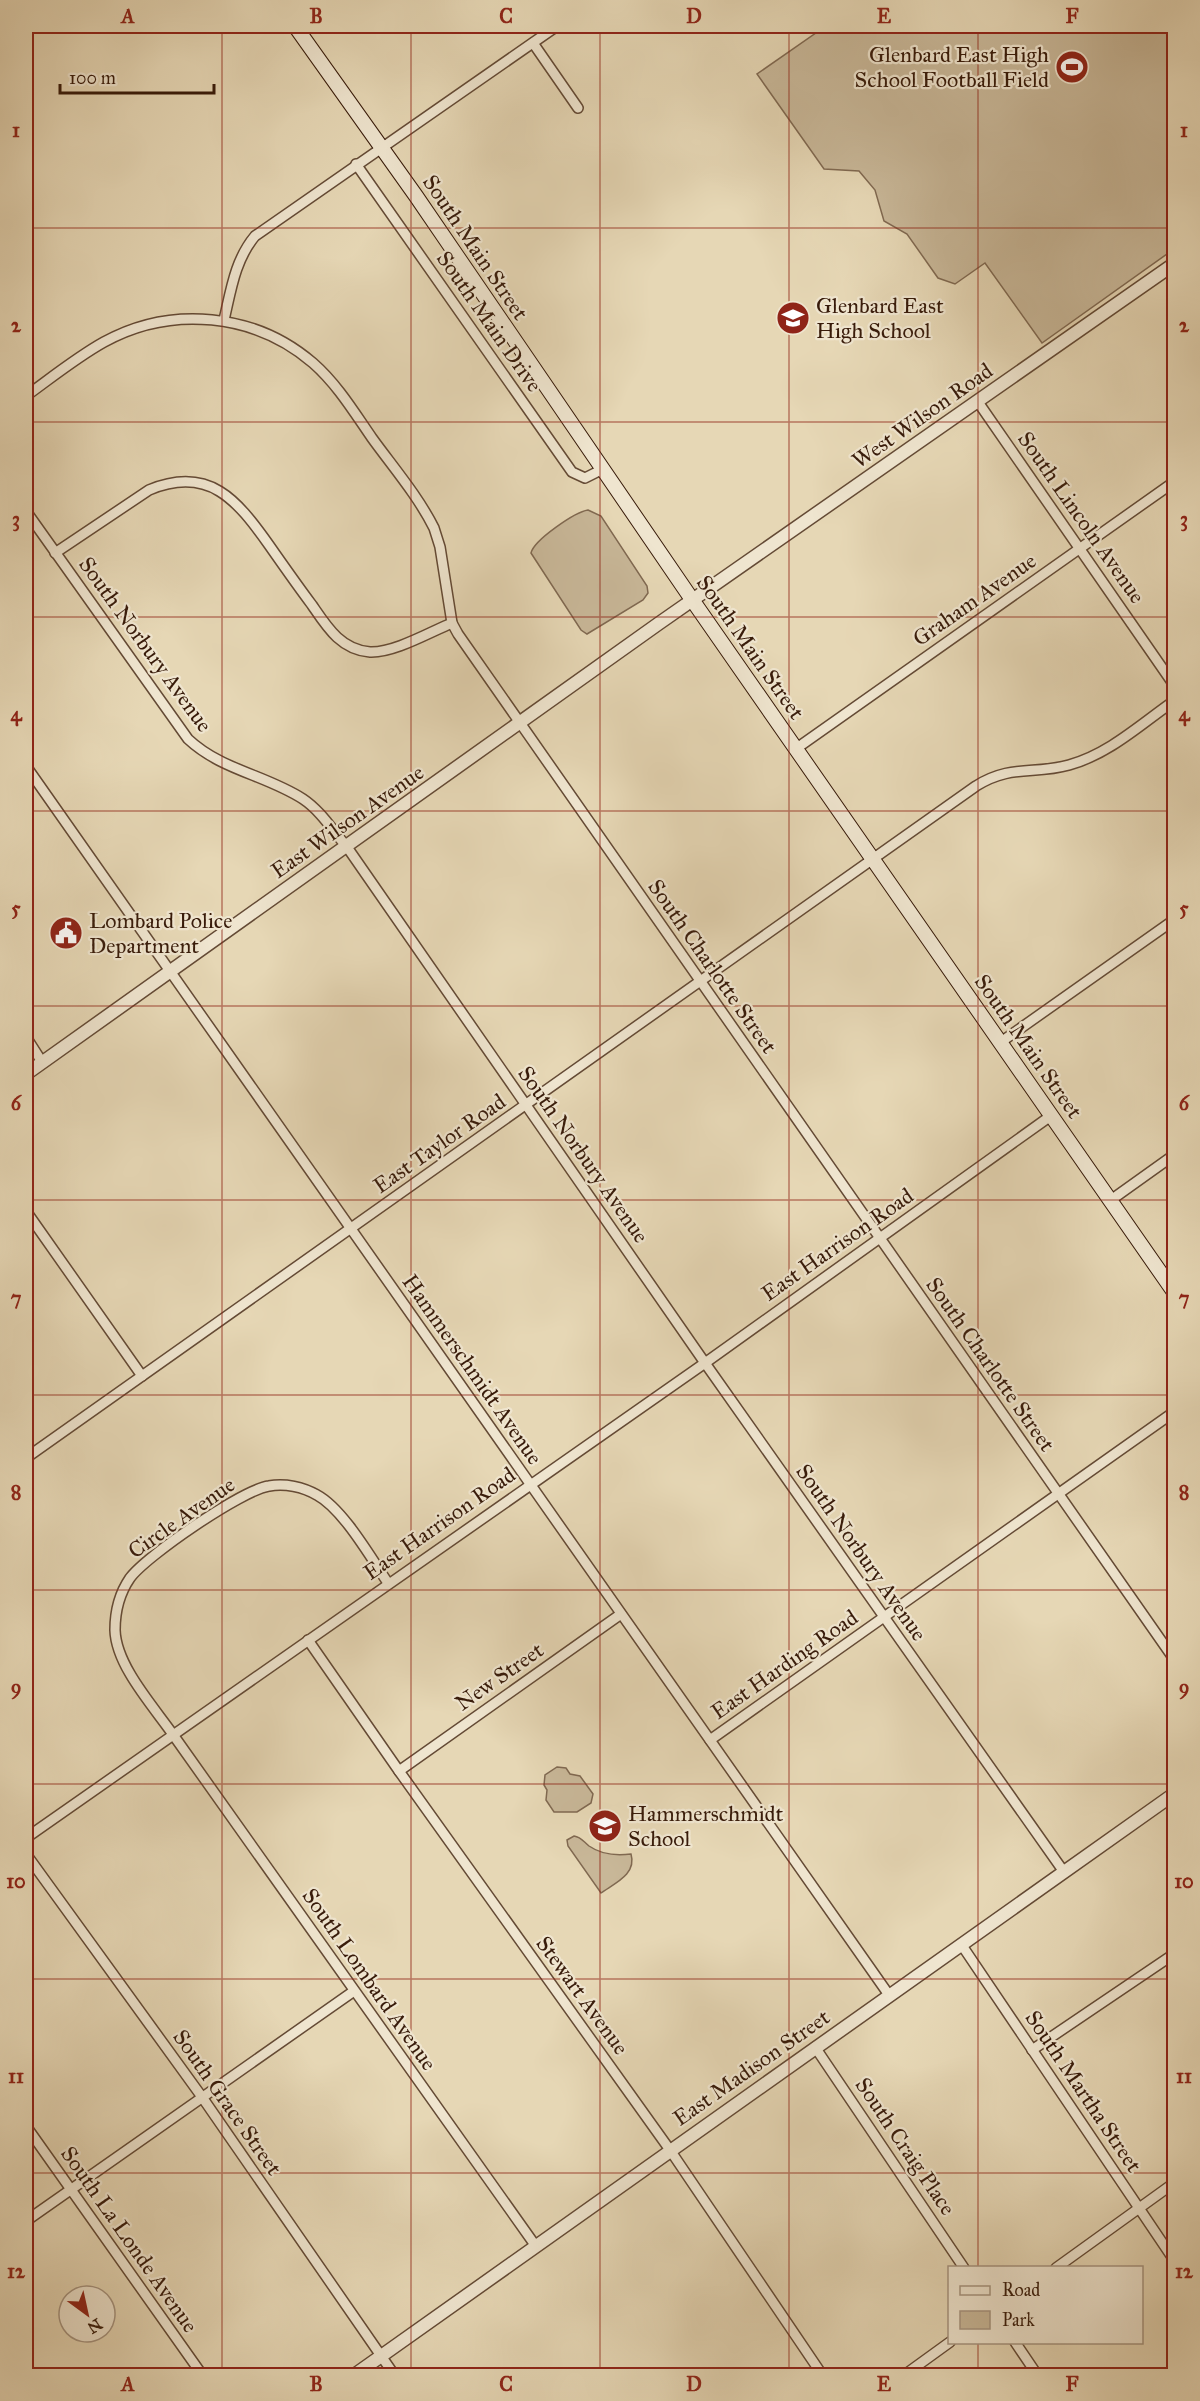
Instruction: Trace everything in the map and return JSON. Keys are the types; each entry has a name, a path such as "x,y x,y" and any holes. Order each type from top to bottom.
{"main road":[{"name":"South Main Street","path":"295,26 382,148 693,601 1174,1292"}],"street":[{"path":"224,320 237,266 255,236 557,26"},
{"path":"533,43 578,108"},
{"name":"South Main Drive","path":"356,164 572,472 585,477 603,469"},
{"name":"West Wilson Road","path":"693,601 1174,264"},
{"name":"South Charlotte Street","path":"26,396 87,353 128,331 164,321 224,320 266,334 296,350 331,381 434,528 440,547 452,623 1174,1659"},
{"name":"South Lincoln Avenue","path":"978,402 1174,684"},
{"path":"55,553 149,490 166,484 196,482 220,492 243,509 325,624 345,645 362,651 383,651 452,623"},
{"name":"Graham Avenue","path":"797,748 1174,482"},
{"name":"South Norbury Avenue","path":"26,511 188,739 219,762 305,801 318,812 347,847 705,1363 1064,1872"},
{"name":"East Wilson Avenue","path":"26,1074 693,601"},
{"name":"East Taylor Road","path":"26,1458 984,781 1018,770 1055,769 1095,756 1174,701"},
{"name":"Hammerschmidt Avenue","path":"26,766 889,1995"},
{"path":"1001,1042 1174,920"},
{"path":"26,1037 42,1062"},
{"name":"East Harrison Road","path":"26,1838 705,1363 1052,1115"},
{"path":"1111,1200 1174,1155"},
{"path":"26,1211 142,1376"},
{"name":"East Harding Road","path":"710,1740 1174,1412"},
{"name":"Circle Avenue","path":"174,1736 125,1666 118,1650 116,1609 130,1577 147,1560 237,1498 268,1486 292,1486 317,1495 335,1509 388,1583"},
{"name":"New Street","path":"399,1771 621,1614"},
{"name":"Stewart Avenue","path":"308,1640 670,2150 823,2376"},
{"name":"South Lombard Avenue","path":"174,1736 535,2245"},
{"name":"East Madison Street","path":"353,2376 1174,1794"},
{"name":"South Grace Street","path":"26,1854 202,2097 394,2376"},
{"name":"South Martha Street","path":"962,1944 1174,2259"},
{"path":"1032,2050 1174,1954"},
{"path":"26,2221 354,1991"},
{"name":"South Craig Place","path":"815,2047 963,2266"},
{"name":"South La Londe Avenue","path":"26,2126 203,2376"},
{"path":"1059,2266 1174,2183"},
{"path":"903,2376 949,2344"},
{"path":"1016,2344 1038,2376"}],"green space":[{"path":"826,26 1174,26 1174,249 1042,343 985,263 955,284 938,278 907,234 884,221 875,190 859,171 824,169 757,74"},
{"path":"588,510 601,516 647,586 648,593 643,600 587,634 581,630 531,553 539,541 556,527"},
{"path":"557,1767 566,1768 570,1774 580,1776 593,1794 591,1803 577,1812 554,1812 546,1800 547,1790 544,1785 545,1775"},
{"path":"574,1836 604,1853 631,1854 631,1867 628,1872 601,1893 568,1846 567,1840"}],"place":[{"name":"Glenbard East High School Football Field","path":"1072,67"},
{"name":"Glenbard East High School","path":"793,318"},
{"name":"Lombard Police Department","path":"66,933"},
{"name":"Hammerschmidt School","path":"605,1826"}]}
